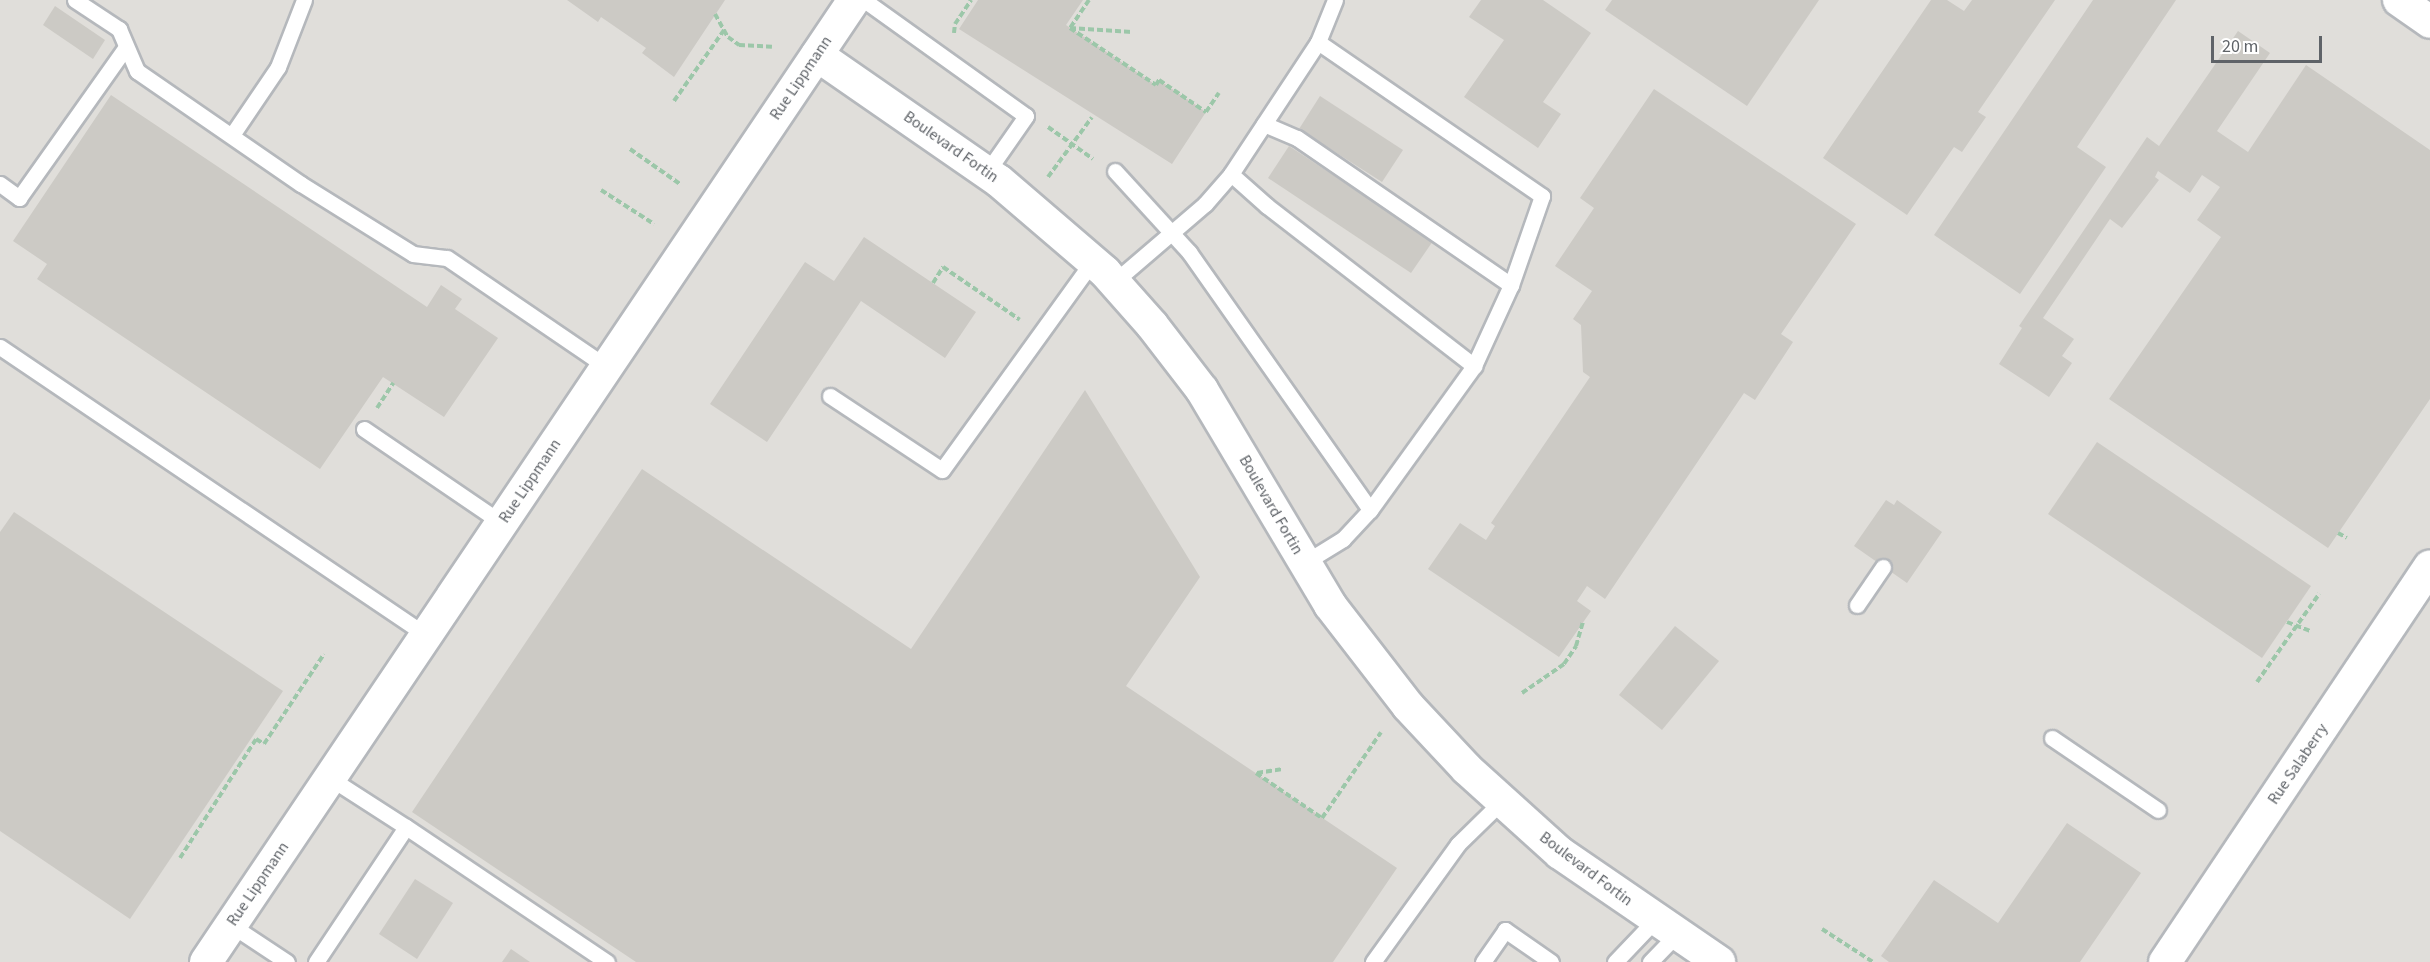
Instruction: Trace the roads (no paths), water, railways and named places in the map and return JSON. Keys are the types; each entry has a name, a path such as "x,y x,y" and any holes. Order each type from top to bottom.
{"street":[{"name":"Rue Lippmann","path":"206,962 854,0"},
{"path":"2400,0 2430,22"},
{"name":"Boulevard Fortin","path":"817,55 987,172 1104,272 1202,390 1304,563 1350,632 1408,706 1502,801 1560,852 1719,962"},
{"name":"Rue Salaberry","path":"2165,962 2430,566"}],"lane":[{"path":"75,0 119,29 137,71 413,254 447,258 607,367"},
{"path":"232,135 278,67 304,0"},
{"path":"864,0 1026,116 987,172"},
{"path":"830,396 942,470 1038,333 1104,272 1171,231 1205,204 1231,174 1318,42 1335,0"},
{"path":"1304,563 1343,539 1370,510 1474,366 1511,285 1542,196 1318,42"},
{"path":"0,184 19,198 126,46"},
{"path":"1264,124 1297,138 1511,285"},
{"path":"1108,168 1171,231 1260,350 1370,510"},
{"path":"1231,174 1267,207 1474,366"},
{"path":"0,347 426,635"},
{"path":"364,429 502,523"},
{"path":"1857,606 1883,567"},
{"path":"2052,738 2158,810"},
{"path":"330,778 607,962"},
{"path":"1373,962 1458,844 1502,801"},
{"path":"316,962 406,827"},
{"path":"231,925 287,962"},
{"path":"1616,962 1666,927"},
{"path":"1650,962 1666,927"},
{"path":"1483,962 1505,930 1551,962"}]}
